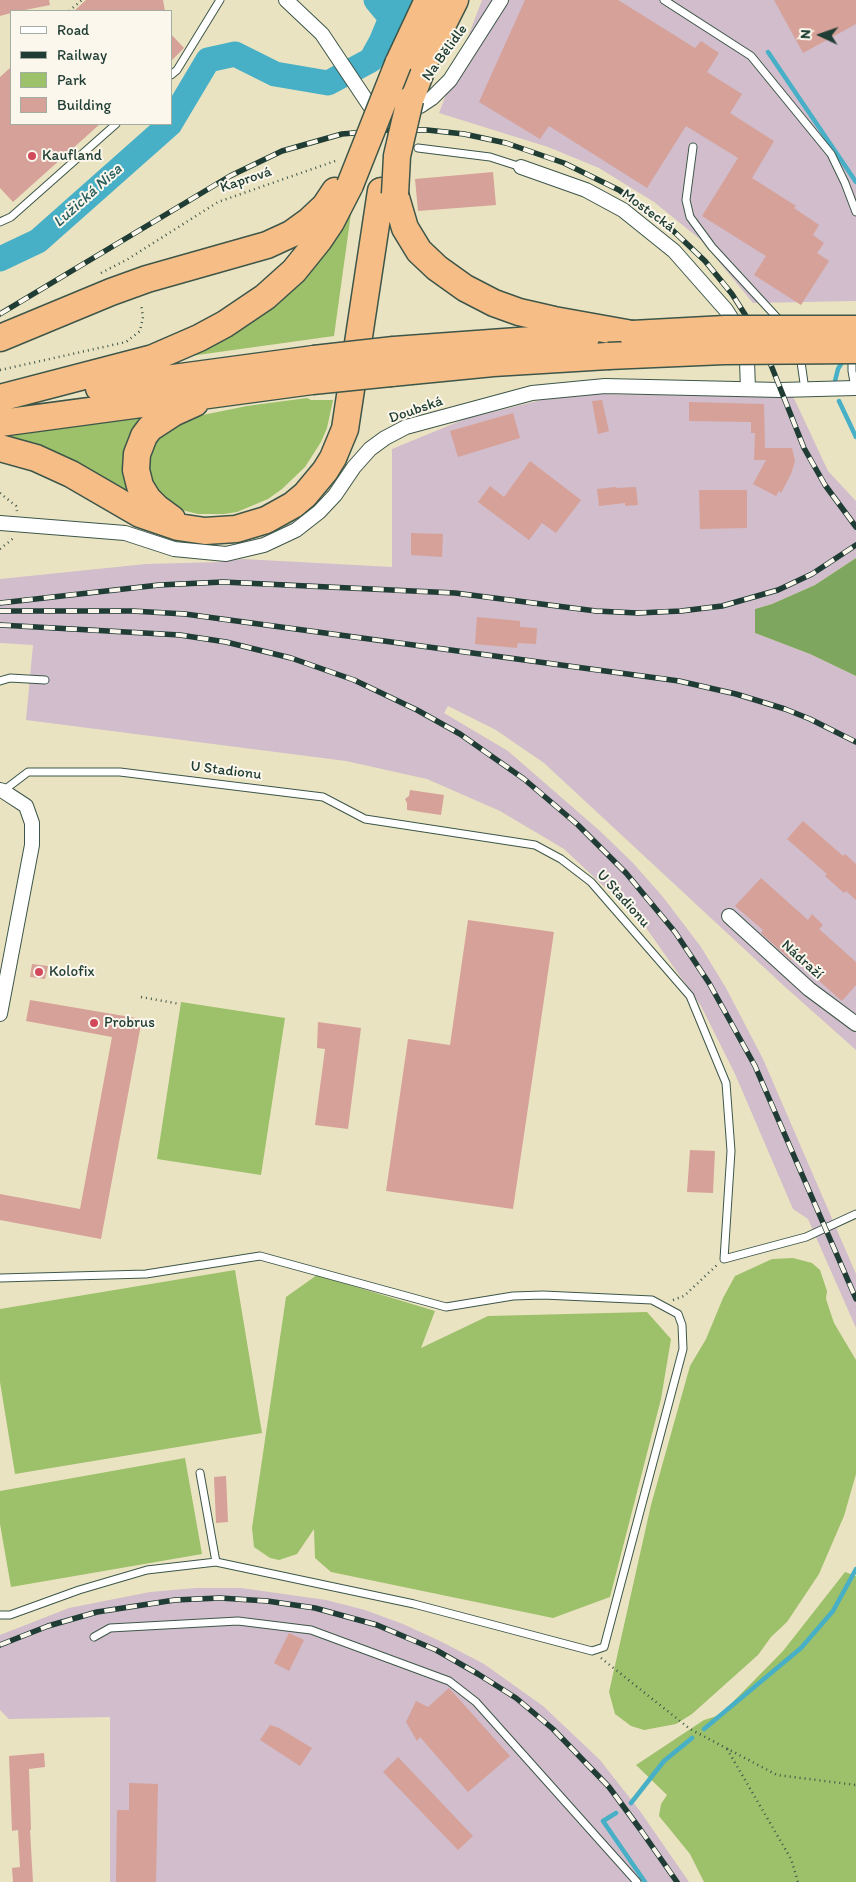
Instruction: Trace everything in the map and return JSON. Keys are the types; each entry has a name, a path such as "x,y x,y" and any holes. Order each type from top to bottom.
{"highway":[{"path":"0,448 36,458 71,474 151,519 178,527 206,531 236,529 259,523 280,513 305,495 316,484 333,458 344,430 349,406 363,177 398,64 428,0"},
{"path":"0,398 154,358 225,324 280,285 306,257 363,177 397,136 427,56 455,0"},
{"path":"0,338 147,279 275,241 291,234 363,177 398,64"},
{"path":"363,177 405,228 420,251 437,268 465,288 494,303 519,312 554,320 613,338"},
{"path":"0,402 217,371 313,370 392,362 493,363 613,338 725,329 854,344"},
{"path":"206,531 182,524 169,517 148,499 137,478 137,454 144,436 158,421 197,402 313,370"},
{"path":"0,423 242,390"}],"street":[{"name":"Na Bělidle","path":"286,0 322,34 372,109 410,108 420,106 432,98 450,80 501,0"},
{"name":"Mostecká","path":"521,167 586,190 623,210 674,251 726,310 735,324 742,340 747,361 748,389"},
{"name":"Doubská","path":"0,523 125,533 174,549 226,554 264,545 296,530 319,512 335,495 354,467 370,449 385,438 406,427 532,392 605,386 805,390 856,388"},
{"path":"0,1014 32,845 32,823 26,806 2,790"},
{"name":"Nádraží","path":"729,916 809,989 856,1024"}],"lane":[{"path":"172,74 177,70 220,0"},
{"path":"664,0 751,56 831,154 856,212"},
{"path":"0,222 11,217 115,125"},
{"path":"693,147 686,200 690,217 712,248 792,334 796,341 805,390"},
{"name":"Mostecká","path":"418,148 490,157 521,167"},
{"path":"854,344 852,371 856,388"},
{"path":"0,681 10,678 45,680"},
{"name":"U Stadionu","path":"2,790 28,772 120,772 323,797 365,819 535,845 561,859 591,882 690,996 726,1082 731,1151 724,1259"},
{"path":"724,1259 806,1237 856,1214"},
{"path":"0,1278 146,1274 260,1256 446,1307 514,1296 543,1295 652,1300 678,1314 682,1325 683,1349 604,1647 592,1651 414,1604 216,1562 147,1570 79,1590 10,1615 0,1615"},
{"path":"200,1473 216,1562"},
{"path":"94,1637 110,1628 238,1620 311,1630 449,1681 476,1702 637,1882"}],"path":[{"path":"78,2 82,0"},
{"name":"Kaprová","path":"128,259 218,202 363,177"},
{"path":"0,370 126,342 140,331 143,317 140,304"},
{"path":"141,997 180,1004"},
{"path":"662,1304 684,1296 724,1259"},
{"path":"592,1651 690,1729 777,1775 856,1785"},
{"path":"726,1749 791,1859 798,1882"}],"shaded area":[{"path":"482,0 856,0 856,301 753,303 701,240 654,202 599,168 548,147 439,113"},
{"path":"598,394 772,397 792,394 828,471 856,501 856,558 815,585 772,604 755,609 755,633 810,654 856,676 856,1050 783,985 544,763 496,730 448,706 444,713 508,751 600,831 633,863 663,897 701,947 726,988 763,1059 856,1274 856,1328 808,1219 793,1209 735,1074 701,1006 642,922 564,849 500,811 427,779 346,761 26,720 33,645 0,643 0,579 146,564 221,562 243,559 392,567 392,449 465,419 545,399"},
{"path":"196,1588 241,1588 326,1600 365,1610 403,1624 484,1664 543,1706 600,1760 640,1811 689,1882 110,1882 110,1717 9,1719 0,1710 0,1635 69,1608 150,1592"}],"green space":[{"path":"352,206 334,336 183,357"},
{"path":"307,398 311,400 333,400 327,428 321,442 305,467 282,489 268,499 237,512 198,514 174,508 149,486 148,448 178,420 247,406"},
{"path":"138,416 138,420 128,438 123,453 122,473 128,492 3,437 85,423"},
{"path":"856,558 856,676 810,654 755,633 755,609 772,604 815,585"},
{"path":"181,1002 285,1018 261,1175 157,1159"},
{"path":"793,1258 812,1263 820,1270 827,1291 826,1299 834,1323 856,1360 856,1474 844,1516 819,1574 787,1622 771,1637 758,1655 692,1714 676,1724 644,1730 631,1726 615,1714 609,1692 651,1505 690,1366 706,1339 723,1298 735,1276 772,1259"},
{"path":"235,1270 262,1433 15,1474 0,1382 0,1309"},
{"path":"317,1275 435,1311 421,1348 488,1316 647,1312 671,1339 661,1399 610,1597 553,1618 331,1572 315,1558 314,1529 297,1554 279,1560 270,1558 254,1547 252,1528 286,1297"},
{"path":"185,1458 202,1554 11,1587 0,1524 0,1491"},
{"path":"845,1572 856,1576 856,1882 704,1882 690,1854 659,1816 661,1804 667,1795 636,1765 704,1720 720,1715 783,1651"}],"building":[{"path":"0,0 49,0 50,5 25,10 10,10 10,13 0,16"},
{"path":"86,0 163,0 165,10 75,10"},
{"path":"525,0 618,0 695,48 701,41 719,53 707,72 742,94 730,113 774,141 752,178 796,206 794,208 819,225 813,235 824,243 817,253 829,261 801,305 754,275 766,256 702,216 738,158 686,126 647,188 549,126 540,139 479,102"},
{"path":"774,0 856,0 856,24 803,53"},
{"path":"172,35 184,48 172,60"},
{"name":"Kaufland","path":"10,68 10,125 99,125 13,202 0,188 0,77"},
{"path":"493,172 496,205 418,211 415,179"},
{"path":"602,400 609,431 598,434 592,401"},
{"path":"689,402 764,404 765,448 792,448 795,461 791,474 781,493 779,491 776,496 753,484 766,460 754,460 755,433 751,433 751,422 689,421"},
{"path":"513,413 520,438 458,457 450,431"},
{"path":"530,461 581,500 556,533 542,523 529,540 478,502 490,486 504,497"},
{"path":"636,487 638,505 625,506 625,503 599,506 597,489"},
{"path":"699,490 747,490 747,528 700,529"},
{"path":"411,533 443,534 442,557 411,555"},
{"path":"477,617 520,621 520,627 537,628 536,644 518,643 517,648 475,644"},
{"path":"410,790 444,795 441,815 407,810 405,799 409,796"},
{"path":"803,821 843,856 845,854 856,864 856,900 846,891 844,893 825,876 827,874 787,839"},
{"path":"761,878 808,920 812,914 823,925 819,929 856,962 856,985 842,1001 793,958 791,960 761,933 763,930 735,906"},
{"path":"468,920 554,932 513,1209 386,1191 408,1039 450,1045"},
{"name":"Kolofix","path":"32,964 48,966 45,979 30,977"},
{"path":"30,1000 142,1019 101,1239 0,1220 0,1194 80,1209 112,1037 26,1021"},
{"path":"318,1022 361,1028 348,1129 315,1125 325,1049 317,1048"},
{"path":"690,1150 715,1151 713,1193 687,1192"},
{"path":"226,1476 228,1522 216,1523 214,1477"},
{"path":"289,1633 304,1640 289,1671 274,1663"},
{"path":"449,1688 510,1756 468,1792 420,1737 417,1741 406,1722 416,1701 428,1707"},
{"path":"270,1725 279,1728 312,1748 300,1766 260,1740"},
{"path":"44,1753 45,1767 29,1769 33,1882 13,1882 12,1868 20,1867 18,1830 12,1831 9,1756"},
{"path":"398,1757 473,1836 458,1850 383,1772"},
{"path":"129,1783 158,1784 156,1882 116,1882 117,1810 129,1810"}],"waterway":[{"name":"Lužická Nisa","path":"172,120 208,60 235,54 275,74 328,83 371,60 391,18 376,0"},
{"path":"391,18 409,0"},
{"path":"768,52 856,182"},
{"name":"Lužická Nisa","path":"0,259 38,241 169,125"},
{"path":"835,381 838,369 844,359"},
{"path":"839,401 856,437"},
{"path":"704,1729 801,1648 833,1611 856,1569"},
{"path":"631,1803 664,1761 692,1738"},
{"path":"616,1813 603,1821 645,1882"}],"railway":[{"path":"0,314 230,176 282,151 342,134 389,130 427,130 464,134 506,143 564,163 619,190 666,224 705,261 732,294 753,327 769,360 804,448 825,485 856,527"},
{"path":"0,603 159,585 223,582 455,593 596,611 638,613 681,611 722,606 778,590 812,574 856,545"},
{"path":"0,611 132,611 185,614 679,681 736,694 785,709 856,742"},
{"path":"0,625 180,635 226,642 291,658 354,680 417,710 460,734 524,779 578,825 626,873 675,932 709,983 755,1066 856,1299"},
{"path":"0,1645 48,1626 97,1612 175,1600 220,1598 267,1601 315,1608 377,1625 436,1650 478,1674 516,1698 553,1729 609,1787 677,1882"}],"place":[{"name":"Kaufland","path":"32,156"},
{"name":"Kolofix","path":"39,972"},
{"name":"Probrus","path":"94,1023"}]}
